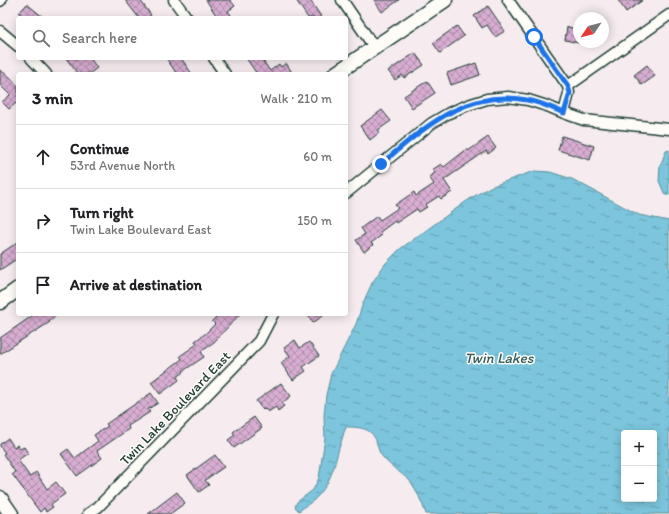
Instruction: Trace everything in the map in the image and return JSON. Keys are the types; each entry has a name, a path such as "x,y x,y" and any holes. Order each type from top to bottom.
{"street":[{"path":"174,0 186,16"},
{"path":"342,0 374,47"},
{"path":"338,72 444,0"},
{"path":"508,0 568,86 570,93 564,113"},
{"path":"568,86 669,15"},
{"path":"0,31 16,44"},
{"path":"33,60 44,72"},
{"path":"215,60 224,72"},
{"path":"348,191 432,123 449,113 487,99 508,97 528,100 584,120 669,129"},
{"path":"0,302 16,290"},
{"name":"Twin Lake Boulevard East","path":"88,514 98,507 259,341 271,316"},
{"path":"0,498 12,514"}],"water":[{"path":"669,150 669,195 665,195 659,181 660,166 666,151"},
{"name":"Twin Lakes","path":"534,171 550,172 572,179 639,215 669,221 669,514 426,514 413,485 383,457 373,435 365,429 349,427 346,427 333,469 324,488 314,500 299,511 295,507 297,502 313,490 319,478 325,438 324,416 326,395 331,374 356,324 372,283 385,264 400,249 471,198 490,187"}],"building":[{"path":"125,0 140,0 151,15 137,16"},
{"path":"206,0 230,0 235,6 228,11 232,16 217,16"},
{"path":"296,0 310,0 321,16 307,16"},
{"path":"374,0 399,0 382,12"},
{"path":"618,0 643,0 626,12"},
{"path":"27,4 42,16 23,16 19,13"},
{"path":"488,6 505,31 495,37 487,25 482,28 474,16"},
{"path":"457,26 464,36 440,53 433,43"},
{"path":"567,27 573,28 573,42 565,40"},
{"path":"415,53 424,65 404,78 402,75 395,80 388,71"},
{"path":"68,60 91,60 97,68 92,72 76,72"},
{"path":"167,60 182,60 191,72 176,72"},
{"path":"247,60 262,60 270,71 279,64 281,67 286,63 292,72 256,72"},
{"path":"476,63 480,75 451,85 447,73"},
{"path":"647,65 655,76 642,85 634,75"},
{"path":"0,70 10,77 16,84 16,103 9,109 2,102 10,95 0,85"},
{"path":"427,81 435,93 412,108 404,96"},
{"path":"382,110 391,121 378,130 380,132 370,140 360,126"},
{"path":"562,136 594,146 590,160 558,150"},
{"path":"488,137 496,148 488,154 486,151 444,180 452,192 441,199 439,196 425,205 427,207 419,212 417,209 396,223 395,221 380,232 382,235 371,243 373,245 364,252 356,240 365,234 361,228 377,216 380,220 398,208 395,205 414,192 416,196 434,184 429,177 435,173 432,170 441,164 444,167 467,149 468,151"},
{"path":"16,243 16,259 0,270 0,254"},
{"path":"32,316 56,316 49,321 50,322 0,354 0,338"},
{"path":"217,316 238,316 214,342 201,351 204,357 183,371 184,372 177,377 179,380 160,394 151,382 182,359 180,356 197,344 195,341 215,324 212,321"},
{"path":"308,316 322,316 313,323"},
{"path":"295,340 300,348 309,342 319,356 303,367 306,371 293,380 281,363 290,356 284,348"},
{"path":"281,383 291,396 282,403 284,406 278,411 276,407 268,412 265,408 263,410 256,401"},
{"path":"151,393 158,403 148,409 150,412 128,426 129,429 97,451 102,458 77,476 61,454 68,449 75,458 98,441 94,435 108,426 106,424"},
{"path":"254,417 262,428 234,448 228,440 235,435 233,432"},
{"path":"8,438 14,447 18,445 20,449 24,447 28,453 18,460 30,477 36,472 47,489 56,482 65,494 51,504 53,507 46,512 44,508 40,512 12,474 15,472 3,454 5,453 0,446 0,444"},
{"path":"215,455 224,467 205,480 209,485 199,492 187,475"},
{"path":"177,492 185,503 170,514 148,514"}],"route":[{"path":"381,164 432,123 458,109 487,99 508,97 528,100 564,113 570,93 568,86 534,37"}]}
